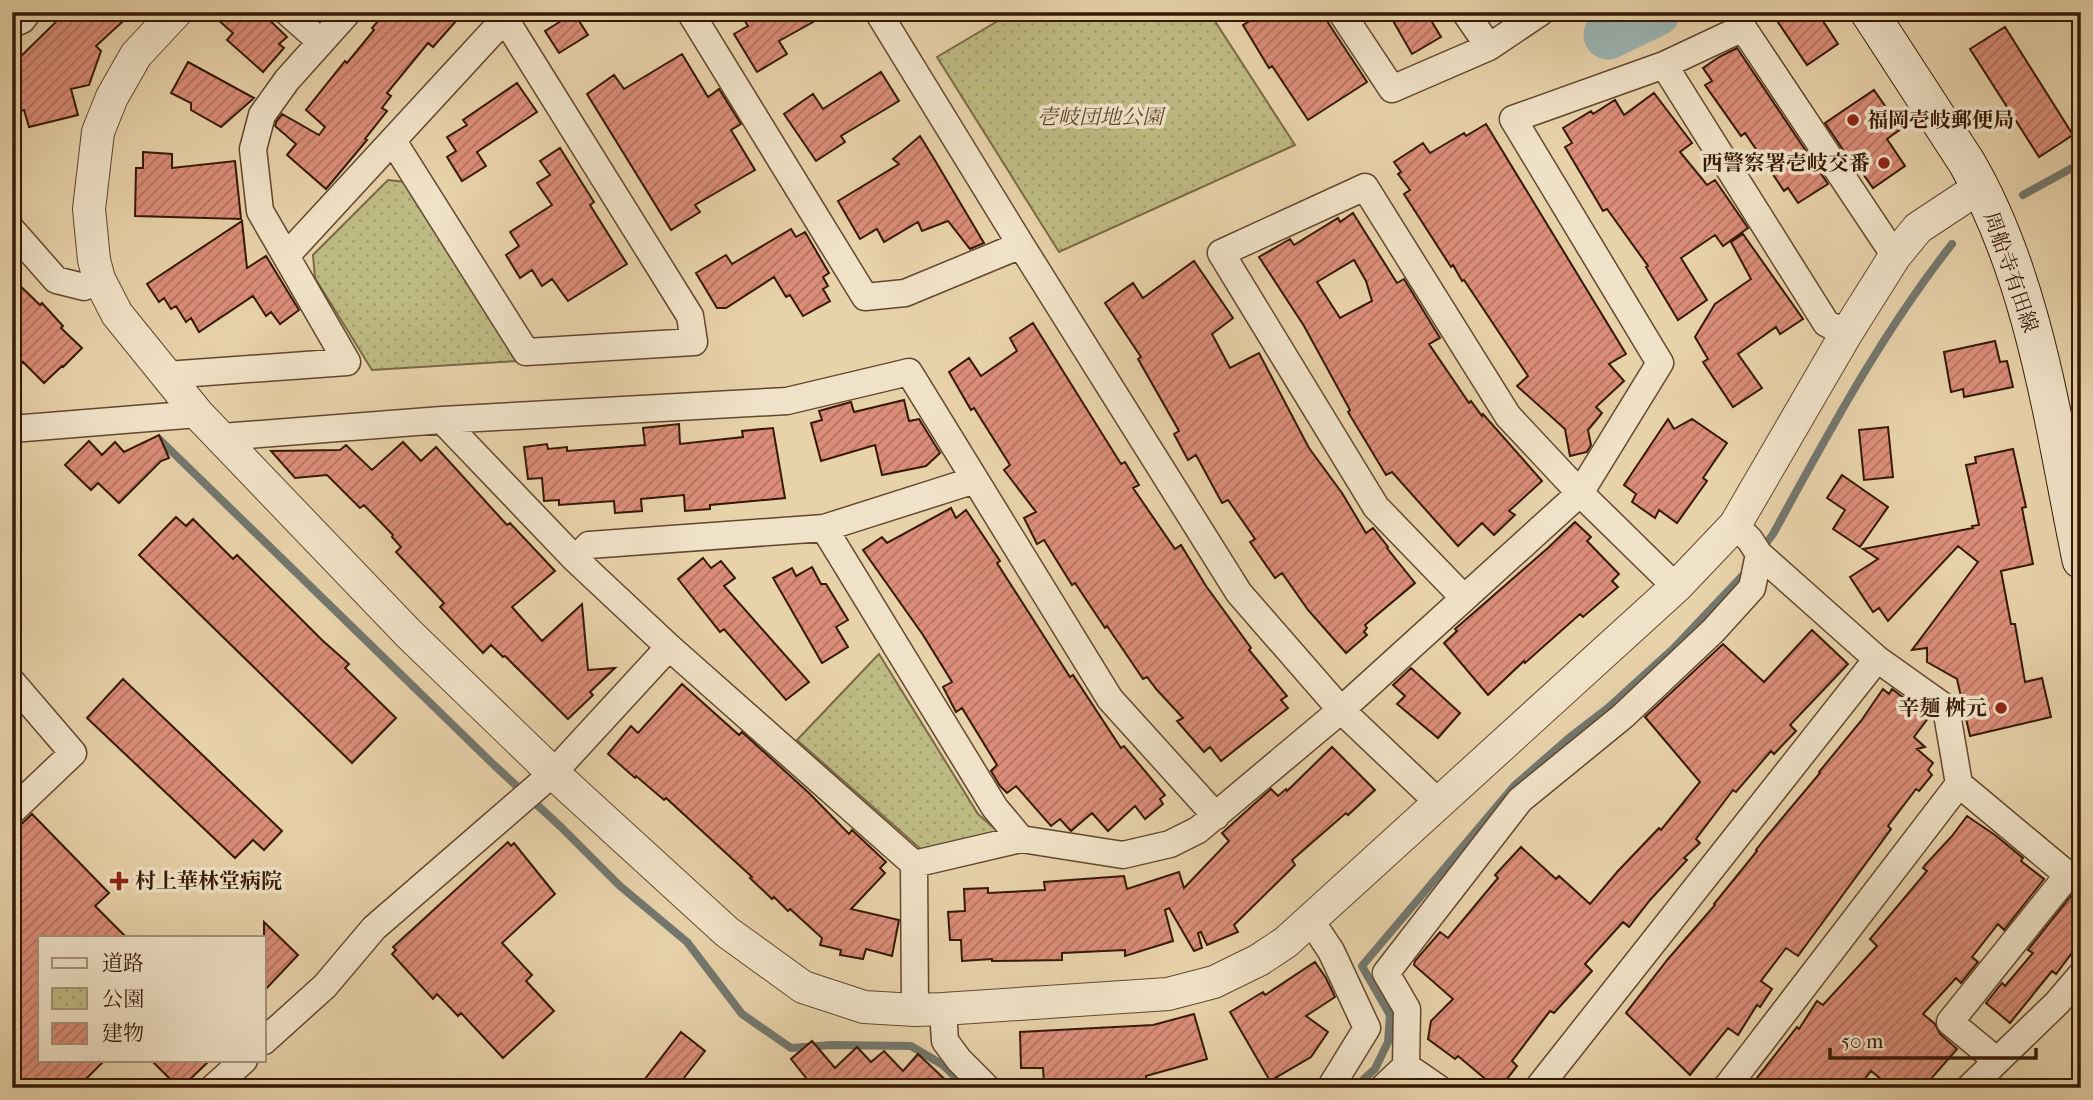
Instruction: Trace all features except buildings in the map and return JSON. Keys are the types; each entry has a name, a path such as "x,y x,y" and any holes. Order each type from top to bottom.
{"main road":[{"name":"周船寺有田線","path":"1869,12 1980,187 2000,232 2018,281 2039,360 2081,560"}],"street":[{"path":"12,24 22,20 28,12"},
{"path":"176,12 136,55 112,97 98,132 89,209 94,260 99,279 117,314 198,414 409,634 537,787 803,987 864,1007 929,1010 1168,994 1214,982 1259,960 1286,942 1676,587 1748,540"},
{"path":"287,12 321,43"},
{"path":"166,375 347,362 260,211 253,149 262,115 287,79 348,12"},
{"path":"878,12 1239,593 1341,710 1439,803"},
{"path":"1341,12 1392,89 1489,47 1541,12"},
{"path":"1465,12 1489,47"},
{"path":"692,13 865,297 905,293 1021,245"},
{"path":"286,256 508,16 690,316 694,342 526,352 393,141"},
{"path":"914,864 1021,839 1123,855 1170,844 1198,830 1341,710 1580,493 1660,363 1513,118 1664,65 1743,28 1895,256"},
{"path":"1664,65 1826,323 1846,334"},
{"path":"1464,598 1376,507 1220,253 1365,187 1508,416 1580,493 1676,587"},
{"path":"1383,1088 1406,1066 1407,1009 1386,973 1520,800 1623,716 1713,631 1752,588 1748,540 1846,334 1895,256 1918,228 1980,187"},
{"path":"12,230 57,280 83,287 99,279"},
{"path":"222,437 442,420 787,401 909,372 1110,699 1216,816"},
{"path":"12,429 198,414"},
{"path":"442,420 575,559 669,647 914,864 929,1010 945,1041 959,1060 987,1088"},
{"path":"575,559 589,545 824,528 975,480"},
{"path":"824,528 995,808 1021,839"},
{"path":"1748,540 1877,659 1946,708 1959,784 2074,876 1950,1022 1996,1060"},
{"path":"266,1039 325,986 373,928 537,787 669,647"},
{"path":"1538,1088 1877,659"},
{"path":"12,682 73,753 12,811"},
{"path":"1727,1088 1959,784"},
{"path":"1311,921 1331,951 1367,1028 1329,1088"},
{"path":"1969,1088 2057,1003 2081,975"},
{"path":"213,1088 242,1062"},
{"path":"1406,1066 1438,1088"}],"green space":[{"name":"壱岐団地公園","path":"1013,12 1209,12 1295,145 1059,252 937,57"},
{"path":"388,180 406,182 518,361 372,370 315,278 313,255"},
{"path":"879,654 978,814 1003,836 924,852 797,740"}],"waterway":[{"path":"1592,12 1608,35"},
{"path":"1608,35 1656,12"},
{"path":"2023,195 2081,163"},
{"path":"1762,549 1879,349 1952,244"},
{"path":"159,439 620,886 687,942 742,1014 791,1048 832,1045 911,1046 943,1065 967,1088"},
{"path":"1354,1088 1375,1069 1388,1042 1390,1015 1362,966 1514,786 1608,708 1673,649 1747,571"}],"place":[{"name":"福岡壱岐郵便局","path":"1853,120"},
{"name":"西警察署壱岐交番","path":"1884,163"},
{"name":"辛麺 桝元","path":"2001,708"},
{"name":"村上華林堂病院","path":"119,881"}]}
